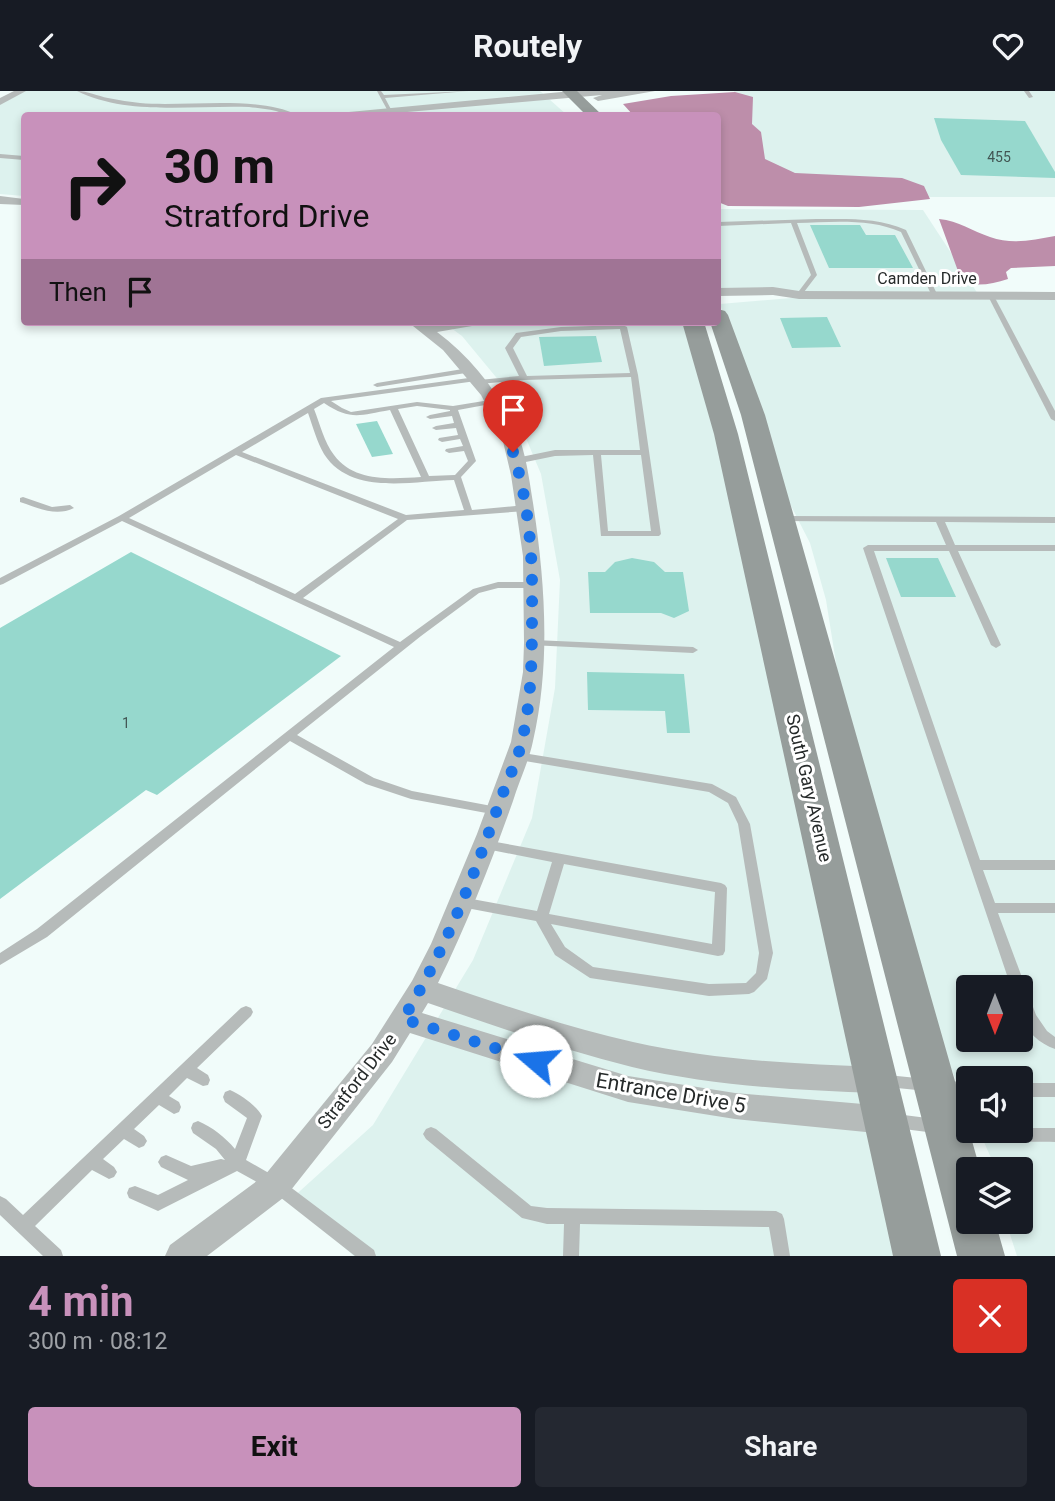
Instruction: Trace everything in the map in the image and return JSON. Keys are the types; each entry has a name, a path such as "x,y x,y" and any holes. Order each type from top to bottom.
{"main road":[{"path":"564,95 572,112"},
{"path":"564,95 590,112"},
{"path":"721,325 750,407 956,1110"},
{"name":"South Gary Avenue","path":"694,326 726,434 917,1256"},
{"path":"975,1234 981,1256"}],"street":[{"path":"0,102 20,91"},
{"path":"399,112 467,104 497,106 564,95 611,91"},
{"path":"564,95 650,91"},
{"path":"0,199 21,202"},
{"name":"Camden Drive","path":"721,292 773,291 799,295 1055,296"},
{"name":"Camden Drive","path":"721,300 778,299 799,295"},
{"name":"Stratford Drive","path":"180,1256 276,1185 383,1053 422,989 461,902 485,845 522,742 531,684 534,585 526,508 516,461 509,433 493,401 429,326"},
{"name":"Entrance Drive 5","path":"422,989 525,1025 634,1055 769,1076 881,1100"},
{"name":"Entrance Drive 5","path":"403,1019 628,1089 735,1106 881,1100"}],"lane":[{"path":"79,91 131,103 182,107 258,106 286,112"},
{"path":"379,91 390,112"},
{"path":"383,97 464,91"},
{"path":"1027,91 1031,97"},
{"path":"0,156 21,158"},
{"path":"721,224 881,221 897,225 904,230 935,296"},
{"path":"794,223 814,275 799,295"},
{"path":"991,296 1055,419"},
{"path":"524,378 509,348 519,335 561,329 623,327 634,375 656,534 604,534 597,452"},
{"path":"0,582 122,518 324,400 475,377 634,375"},
{"path":"324,400 351,414 417,404 454,410"},
{"path":"430,417 493,401"},
{"path":"393,408 404,421 405,433 425,477"},
{"path":"310,409 330,455 344,471 374,482 457,477 472,461 454,410"},
{"path":"436,428 459,425"},
{"path":"405,433 415,432"},
{"path":"442,440 464,436"},
{"path":"411,445 421,443"},
{"path":"449,451 468,448"},
{"path":"235,452 405,518 526,508"},
{"path":"516,461 555,453 644,452"},
{"path":"416,457 427,455"},
{"path":"457,477 469,513"},
{"path":"23,500 51,510 70,508"},
{"path":"122,518 402,647"},
{"path":"296,598 405,518"},
{"path":"781,519 1055,520"},
{"path":"939,519 996,645"},
{"path":"1014,975 868,548 1055,548"},
{"path":"0,960 42,933 476,591 498,585 534,585"},
{"path":"534,643 693,650"},
{"path":"291,737 370,781 411,795 497,811"},
{"path":"516,756 712,788 732,800 744,824 766,953 762,975 748,988 709,990 590,972 560,951 541,918 559,859"},
{"path":"461,902 718,951 721,888 485,845"},
{"path":"975,865 1055,865"},
{"path":"990,908 1055,908"},
{"path":"23,1226 246,1012"},
{"path":"1033,1025 1048,1042 1055,1043"},
{"path":"186,1069 203,1080"},
{"path":"1033,1090 1055,1090"},
{"path":"157,1096 174,1107"},
{"path":"135,1193 158,1203 237,1163 255,1116 230,1097"},
{"name":"Entrance Drive 5","path":"881,1100 956,1113"},
{"name":"Entrance Drive 5","path":"881,1100 956,1113"},
{"path":"198,1128 221,1144 237,1163 276,1185 368,1256"},
{"path":"122,1130 139,1142"},
{"path":"431,1133 528,1213 776,1219 782,1256"},
{"path":"1033,1135 1055,1135"},
{"path":"91,1160 109,1172"},
{"path":"166,1162 190,1173 237,1163"},
{"path":"0,1204 55,1256"},
{"path":"571,1256 572,1216"}],"shaded area":[{"path":"23,91 540,91 564,112 21,112 21,196 0,194 0,104"},
{"path":"734,91 1055,91 1055,197 914,197 753,171"},
{"path":"735,92 753,97 752,124 761,132 765,159 795,173 902,178 924,186 930,199 859,207 728,206 721,203 721,112 630,112 623,104 671,96"},
{"path":"721,209 923,210 978,294 805,294 721,289"},
{"path":"939,219 1006,241 1055,236 1055,266 1011,268 1006,272 1008,279 991,283 962,282"},
{"path":"803,297 1055,299 1055,1256 1017,1256 1010,1234 1033,1234 1033,1157 991,1157 984,1143 1033,1143 1033,1066 956,1066 956,1080 937,1037 840,688 826,600 810,543 785,494 721,304"},
{"path":"686,326 725,465 898,1256 354,1256 290,1200 373,1125 473,960 532,818 555,688 560,580 541,474 505,388 462,336 451,328"}],"building":[{"path":"934,118 1025,121 1055,172 1055,178 961,175 941,140"},
{"path":"810,225 860,225 866,235 895,235 913,268 829,268"},
{"path":"827,317 841,347 792,348 780,318"},
{"path":"596,336 602,362 544,366 539,337"},
{"path":"377,421 393,454 372,457 356,424"},
{"path":"131,552 341,656 157,795 146,790 0,899 0,628"},
{"path":"632,558 654,562 665,572 683,572 689,611 674,618 661,613 590,613 588,572 605,572 615,562"},
{"path":"886,558 938,558 956,597 901,597"},
{"path":"587,672 684,674 690,733 667,733 665,711 588,710"}],"route":[{"path":"513,452 525,496 534,585 533,672 522,742 489,834 444,944 422,989 403,1019 536,1061"}]}
